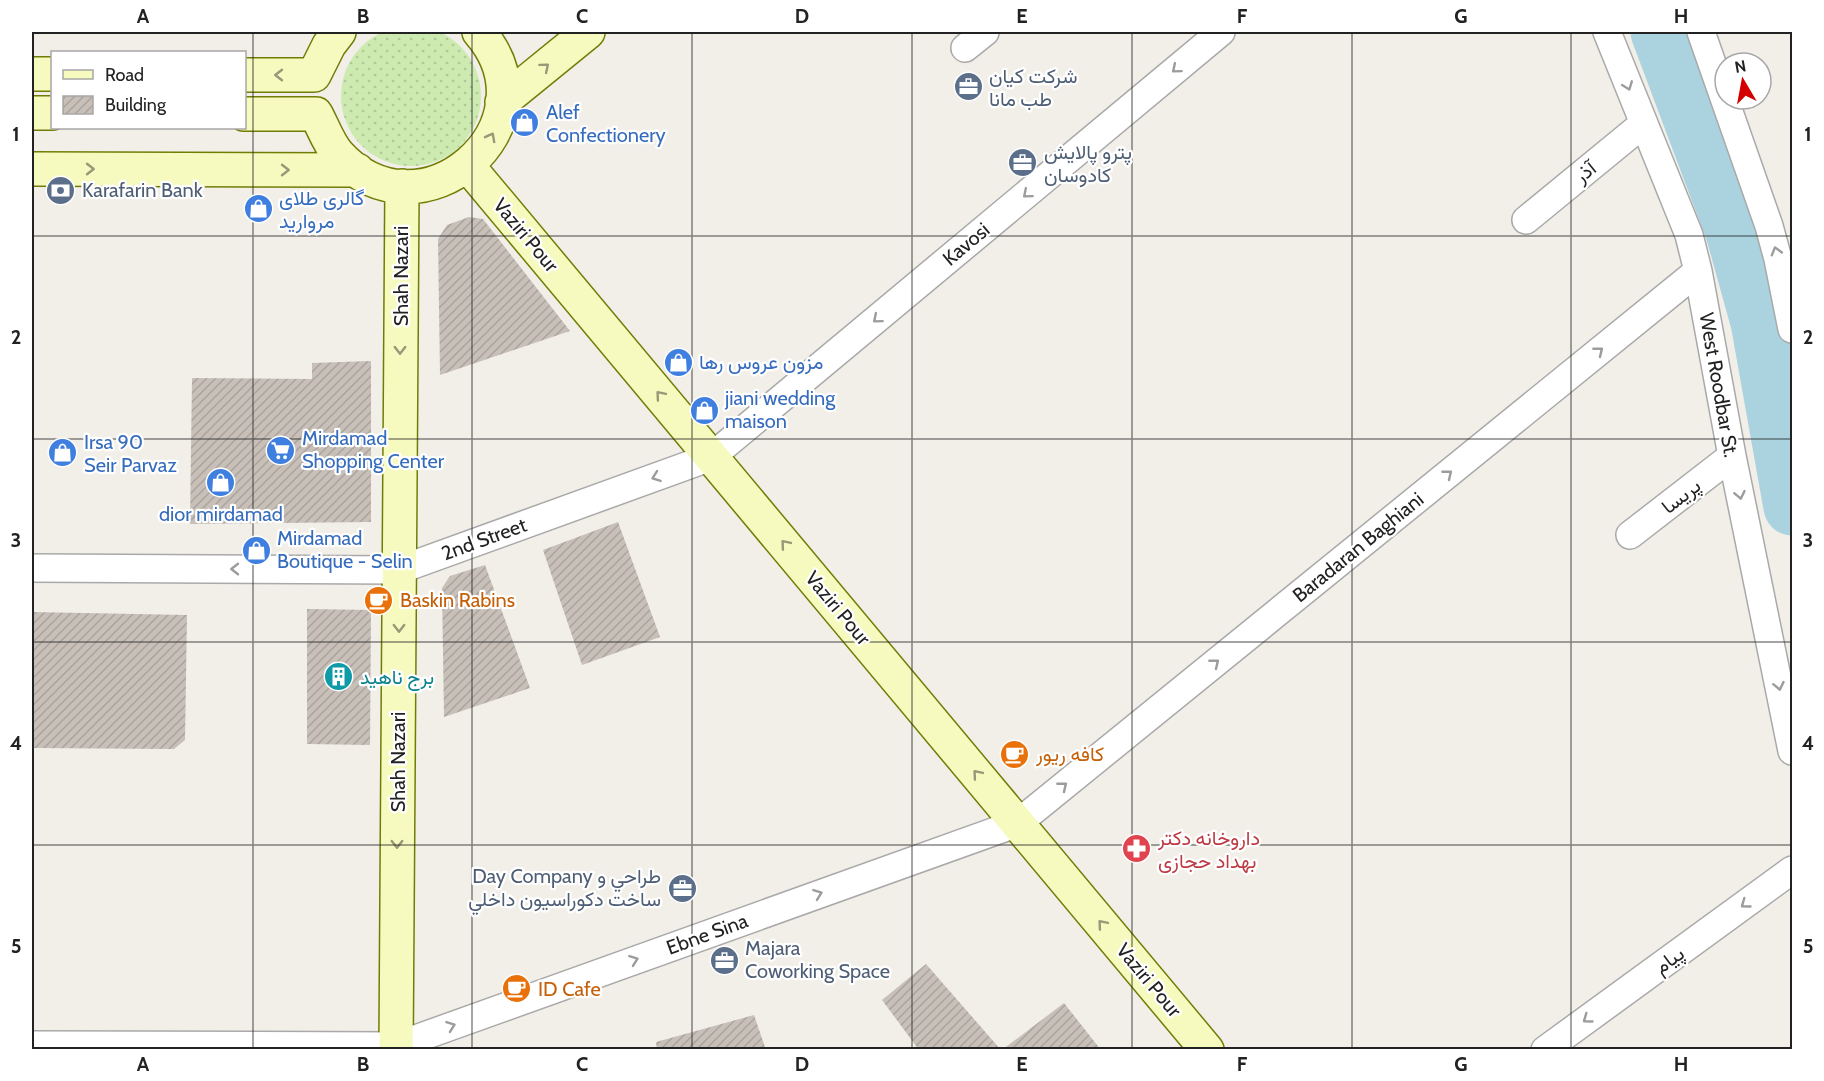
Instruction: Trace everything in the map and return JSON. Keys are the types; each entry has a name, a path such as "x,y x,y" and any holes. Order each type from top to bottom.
{"main road":[{"path":"246,75 314,75 329,45 339,32"},
{"path":"502,102 588,32"},
{"path":"246,114 316,114 336,152 357,170 382,183 402,186 426,185 448,178 468,166 486,147 498,124 502,102 502,82 492,36"},
{"path":"32,74 51,74"},
{"path":"32,113 51,113"},
{"name":"Vaziri Pour","path":"468,166 1207,1050"},
{"path":"32,169 357,170"},
{"name":"Shah Nazari","path":"396,1048 402,186"}],"street":[{"name":"Kavosi","path":"711,457 1221,32"},
{"name":"West Roodbar St.","path":"1607,32 1689,235 1792,751"},
{"path":"1701,32 1768,226 1778,259 1792,329"},
{"name":"آذر","path":"1526,220 1643,124"},
{"name":"Baradaran Baghiani","path":"1018,823 1698,271"},
{"name":"پریسا","path":"1630,535 1732,456"},
{"name":"2nd Street","path":"32,568 399,570 711,457"},
{"name":"Ebne Sina","path":"32,1045 396,1048 1018,823"},
{"name":"پیام","path":"1545,1050 1792,870"}],"green space":[{"path":"411,26 438,31 461,46 476,69 481,96 476,123 461,146 438,161 411,166 384,161 361,146 346,123 341,96 346,69 361,46 384,31"}],"building":[{"path":"469,217 483,219 570,331 440,375 438,239 447,225"},
{"name":"Mirdamad Shopping Center","path":"371,361 371,522 190,524 192,378 312,379 312,363"},
{"path":"618,522 660,637 582,665 543,550"},
{"path":"485,565 530,688 444,717 442,588 450,576"},
{"name":"برج ناهید","path":"307,609 371,610 370,745 307,744"},
{"path":"32,612 187,615 185,740 174,749 32,748"},
{"path":"926,964 1001,1050 919,1050 882,1000"},
{"path":"1064,1003 1101,1050 1002,1050"},
{"path":"754,1015 766,1050 657,1050 656,1042"}],"waterway":[{"path":"1659,32 1734,232 1759,322 1792,507"}],"place":[{"name":"شرکت کیان طب مانا","path":"968,87"},
{"name":"Alef Confectionery","path":"525,123"},
{"name":"پترو پالایش کادوسان","path":"1023,163"},
{"name":"Karafarin Bank","path":"61,190"},
{"name":"گالری طلای مروارید","path":"258,209"},
{"name":"مزون عروس رها","path":"678,362"},
{"name":"jiani wedding maison","path":"704,410"},
{"name":"Mirdamad Shopping Center","path":"281,450"},
{"name":"Irsa 90 Seir Parvaz","path":"63,453"},
{"name":"dior mirdamad","path":"221,483"},
{"name":"Mirdamad Boutique - Selin","path":"256,550"},
{"name":"Baskin Rabins","path":"379,600"},
{"name":"برج ناهید","path":"339,677"},
{"name":"کافه ریور","path":"1015,754"},
{"name":"داروخانه دکتر بهداد حجازی","path":"1137,849"},
{"name":"Day Company طراحي و ساخت دكوراسيون داخلي","path":"682,888"},
{"name":"Majara Coworking Space","path":"724,960"},
{"name":"ID Cafe","path":"517,989"}]}
